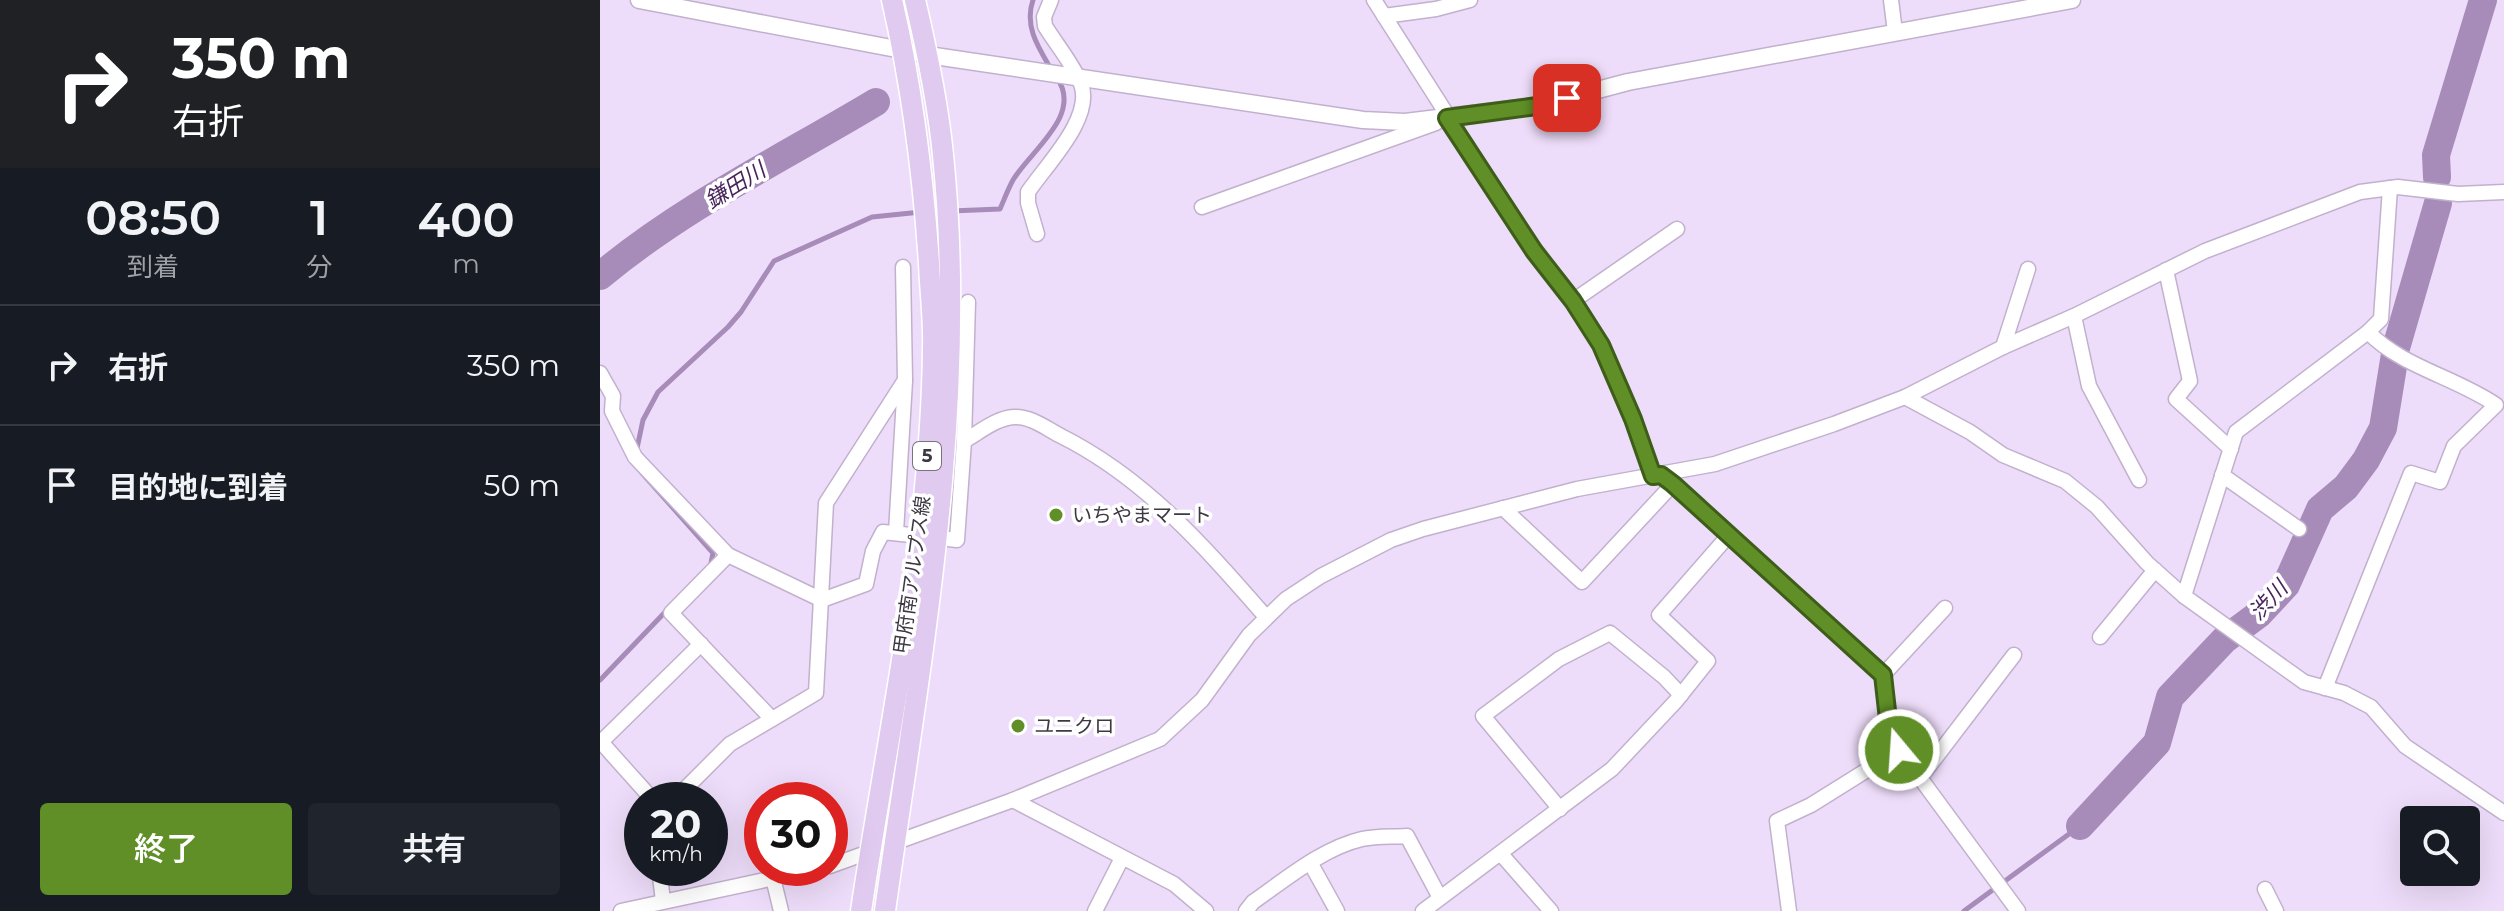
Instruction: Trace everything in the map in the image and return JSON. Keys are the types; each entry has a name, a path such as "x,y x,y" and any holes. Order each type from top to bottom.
{"main road":[{"name":"甲府南アルプス線","path":"885,911 918,687 928,536 933,345 921,172 903,48 892,0"},
{"name":"甲府南アルプス線","path":"861,911 928,536 948,396 949,281 943,154 928,55 915,0"}],"street":[{"path":"639,0 928,55 1363,120 1405,122 1537,106 1628,82 2072,0"},
{"path":"1037,234 1028,192 1081,116 1084,99 1045,26 1044,17 1051,0"},
{"path":"1374,0 1534,251 1573,301 1601,345 1662,478 1883,675 1890,737 2018,911"},
{"path":"1384,16 1436,9 1470,0"},
{"path":"1891,0 1895,32"},
{"path":"1202,207 1447,118"},
{"path":"848,860 1013,800 1160,739 1202,700 1249,635 1286,599 1321,576 1391,540 1577,489 1662,478 1715,464 1905,397 2205,251 2360,192 2390,188 2458,194 2504,192"},
{"path":"2184,596 2236,432 2381,319 2390,188"},
{"path":"1573,301 1677,229"},
{"path":"896,532 905,380 903,267"},
{"path":"2003,347 2028,269"},
{"path":"2166,270 2190,381 2176,399 2231,449"},
{"path":"600,373 613,396 606,415 635,457 728,555 822,600 866,584 877,539 883,532 957,540 964,441 968,302"},
{"path":"2074,316 2089,386 2139,480"},
{"path":"2325,688 2411,473 2440,482 2454,446 2496,405 2479,393 2385,349 2368,332"},
{"path":"692,782 730,744 816,693 826,503 905,380"},
{"path":"1905,397 1970,432 2003,455 2065,481 2097,507 2155,570 2184,596 2304,682 2371,707 2405,746 2502,808"},
{"path":"964,441 1001,419 1018,417 1092,451 1136,483 1196,537 1266,617"},
{"path":"2222,475 2299,529"},
{"path":"1503,508 1582,582 1662,478"},
{"path":"1423,911 1612,769 1681,695 1708,661 1659,615 1729,535"},
{"path":"728,555 671,613 772,719"},
{"path":"2100,637 2155,570"},
{"path":"1883,675 1945,608"},
{"path":"1560,809 1483,716 1559,659 1610,633 1681,695"},
{"path":"637,782 601,742 701,644"},
{"path":"1920,778 2014,655"},
{"path":"1789,911 1777,821 1811,805 1899,750"},
{"path":"1013,800 1174,884 1206,911"},
{"path":"1246,911 1253,902 1330,852 1362,839 1407,836 1439,896"},
{"path":"1501,854 1551,911"},
{"path":"1095,911 1122,858"},
{"path":"1311,864 1337,911"},
{"path":"621,911 744,884"},
{"path":"661,886 663,901"},
{"path":"775,886 781,911"},
{"path":"2265,889 2276,911"}],"waterway":[{"path":"1033,0 1031,27 1051,69"},
{"name":"渋川","path":"2437,177 2436,155 2483,0"},
{"path":"951,211 1000,209 1013,180 1059,119 1064,105 1057,78"},
{"name":"鎌田川","path":"600,276 665,227 876,102"},
{"name":"渋川","path":"2080,826 2157,743 2170,697 2224,640 2259,614 2286,585 2320,509 2346,487 2366,460 2383,428 2396,348 2438,203"},
{"path":"636,453 643,420 658,392 728,327 774,261 872,217 921,212"},
{"path":"642,473 713,553 711,563"},
{"path":"600,680 669,608"},
{"name":"渋川","path":"1964,911 2080,826"}],"place":[{"name":"いちやまマート","path":"1056,515"},
{"name":"ユニクロ","path":"1018,726"}],"route":[{"path":"1567,98 1537,106 1447,118 1534,251 1573,301 1601,345 1633,419 1653,476 1661,475 1673,484 1883,675 1890,737 1899,750"}]}
